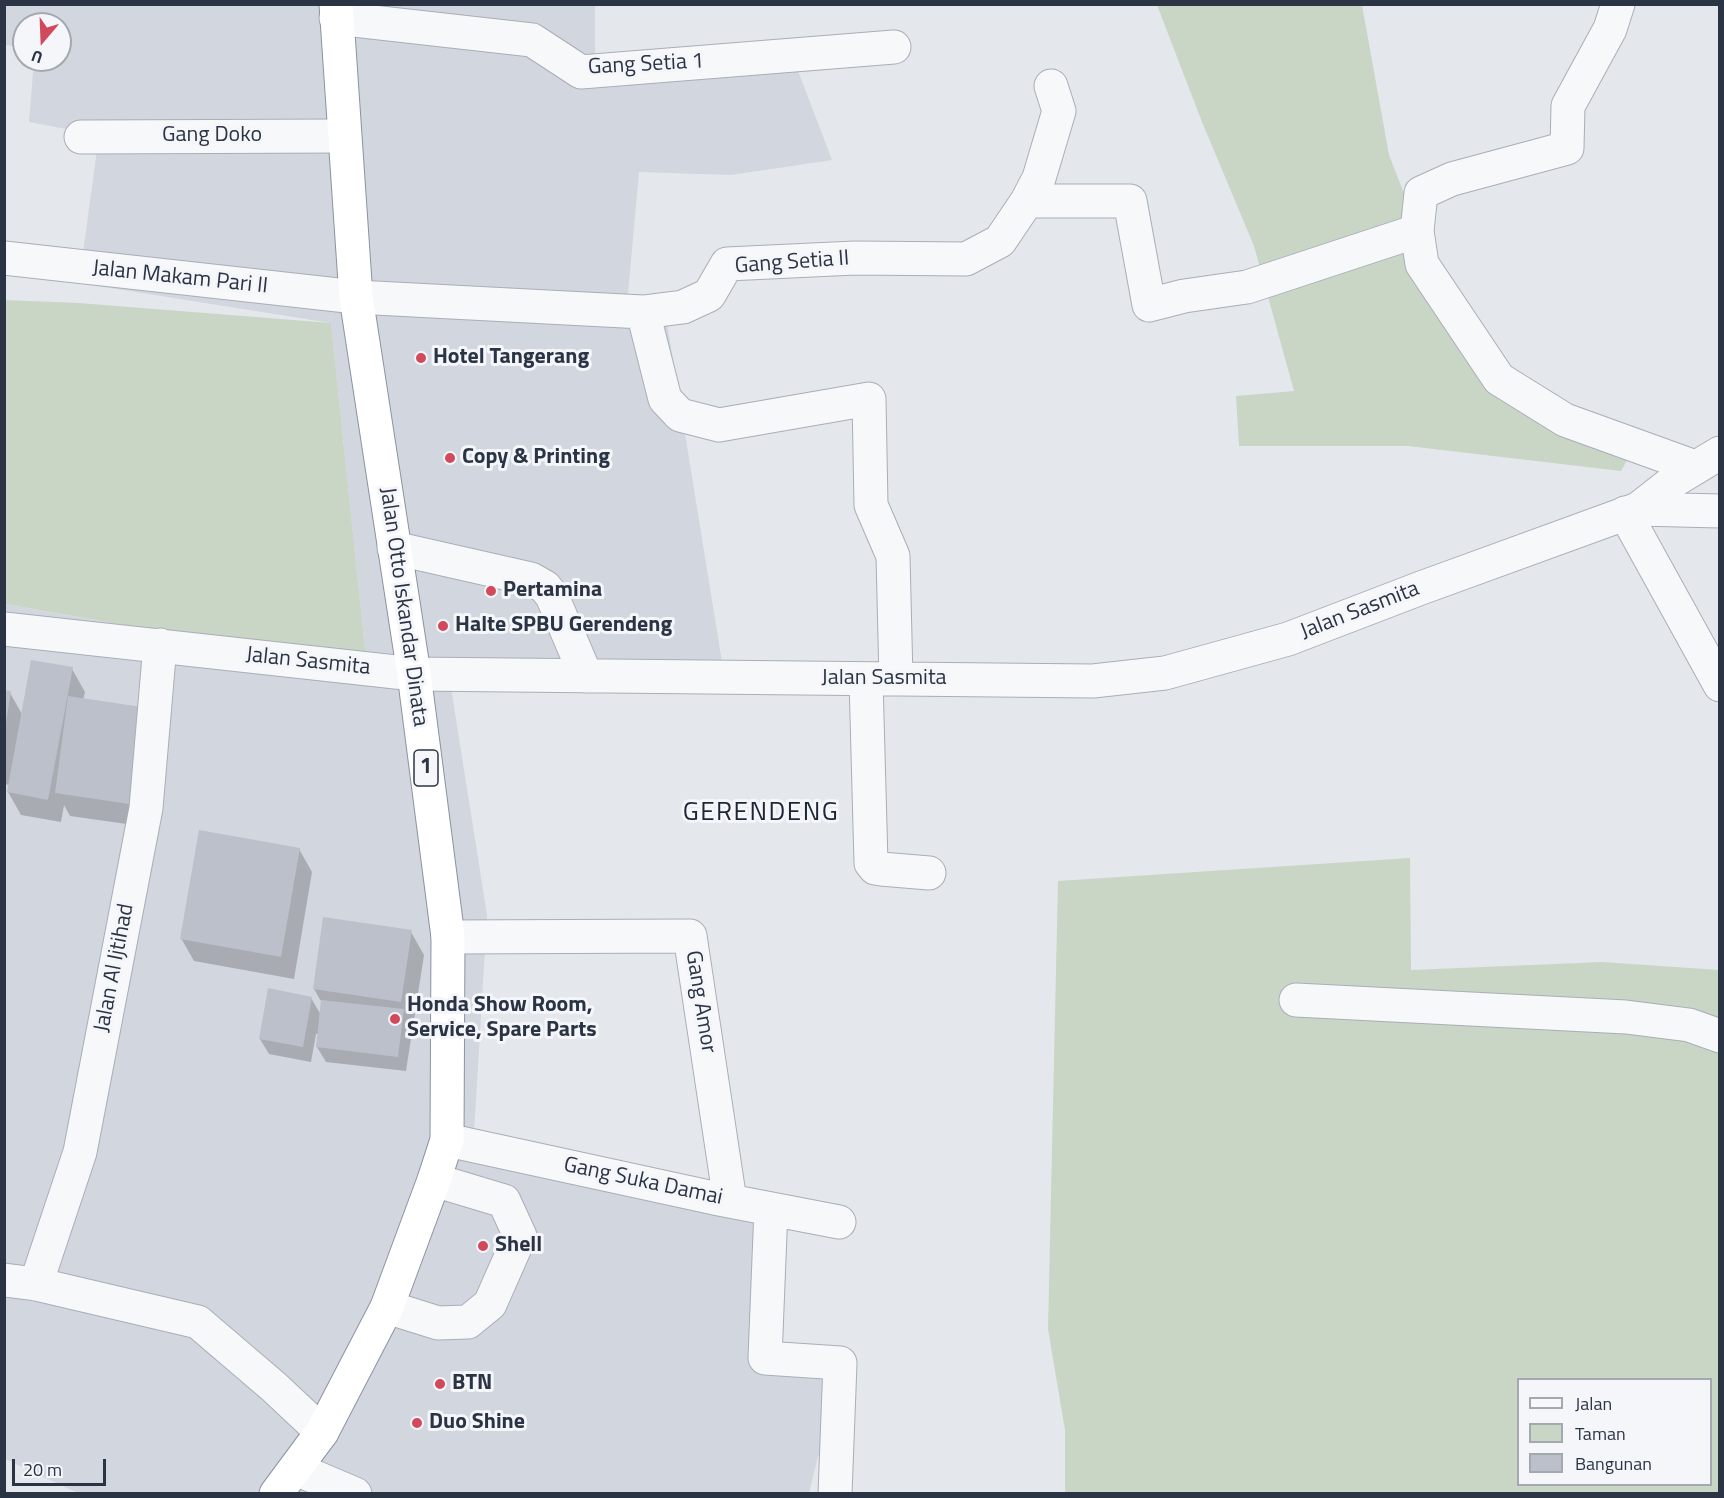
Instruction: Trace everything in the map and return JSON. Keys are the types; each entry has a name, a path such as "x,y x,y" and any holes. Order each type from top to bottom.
{"highway":[{"name":"Jalan Otto Iskandar Dinata","path":"286,1481 322,1432 387,1307 435,1180 447,1140 448,937 414,674 356,297 336,11"}],"street":[{"path":"1618,4 1610,29 1568,106 1567,148 1452,179 1421,194 1417,231 1422,264 1499,379 1565,420 1700,465"},
{"name":"Gang Setia 1","path":"336,11 532,40 582,72 894,47"},
{"name":"Gang Setia II","path":"356,297 643,312 683,307 709,295 727,264 855,258 966,259 1000,241 1027,201 1039,178 1059,111 1052,86"},
{"name":"Gang Doko","path":"81,137 344,136"},
{"path":"1027,201 1130,201 1149,305 1184,296 1247,287 1417,231"},
{"name":"Jalan Makam Pari II","path":"4,258 356,297"},
{"path":"643,312 665,399 680,415 719,425 869,399 871,505 893,556 881,680 871,863 875,868 929,873"},
{"name":"Jalan Sasmita","path":"4,629 414,674 1093,681 1165,673 1288,639 1640,505 1700,465"},
{"path":"1719,511 1640,505 1719,685"},
{"path":"394,548 531,579 545,587 552,596 586,676"},
{"name":"Jalan Al Ijtihad","path":"20,1282 82,1141 146,808 160,645"},
{"name":"Gang Amor","path":"448,937 690,936 730,1201"},
{"path":"1296,1000 1626,1017 1689,1025 1719,1036"},
{"name":"Gang Suka Damai","path":"447,1140 839,1222"},
{"path":"387,1307 438,1323 468,1322 490,1304 520,1236 504,1200 435,1180"},
{"path":"771,1209 765,1358 840,1363 835,1494"},
{"path":"20,1282 198,1322 274,1387 322,1432"},
{"path":"286,1481 355,1494"}],"shaded area":[{"path":"5,5 595,5 595,73 792,55 832,160 731,175 639,172 627,304 663,298 722,662 449,675 487,915 473,1150 767,1210 752,1357 834,1367 842,1454 818,1456 809,1493 80,1494 5,1459 4,604 367,668 331,323 79,283 99,135 29,122 33,72 72,72 72,12 12,12 12,46 5,45"}],"green space":[{"path":"1157,5 1362,5 1389,155 1440,286 1499,369 1637,442 1621,471 1408,446 1239,446 1236,396 1294,391 1254,246 1202,122"},
{"path":"5,300 79,303 331,323 367,668 5,604"},
{"path":"1410,858 1411,970 1602,962 1719,970 1719,1493 1065,1493 1065,1430 1048,1329 1058,881"}],"building":[{"path":"31,660 73,667 48,800 7,792"},
{"path":"4,690 11,691 6,723 4,723"},
{"path":"68,696 149,708 136,805 55,793"},
{"path":"199,830 300,848 281,957 180,939"},
{"path":"323,917 412,930 401,1002 313,989"},
{"path":"268,988 312,997 303,1047 259,1039"},
{"path":"321,1000 404,1009 398,1057 316,1047"}],"place":[{"name":"Hotel Tangerang","path":"421,358"},
{"name":"Copy & Printing","path":"450,458"},
{"name":"Pertamina","path":"491,591"},
{"name":"Halte SPBU Gerendeng","path":"443,626"},
{"name":"Honda Show Room, Service, Spare Parts","path":"395,1019"},
{"name":"Shell","path":"483,1246"},
{"name":"BTN","path":"440,1384"},
{"name":"Duo Shine","path":"417,1423"}],"district":[{"name":"GERENDENG","path":"761,814"}]}
